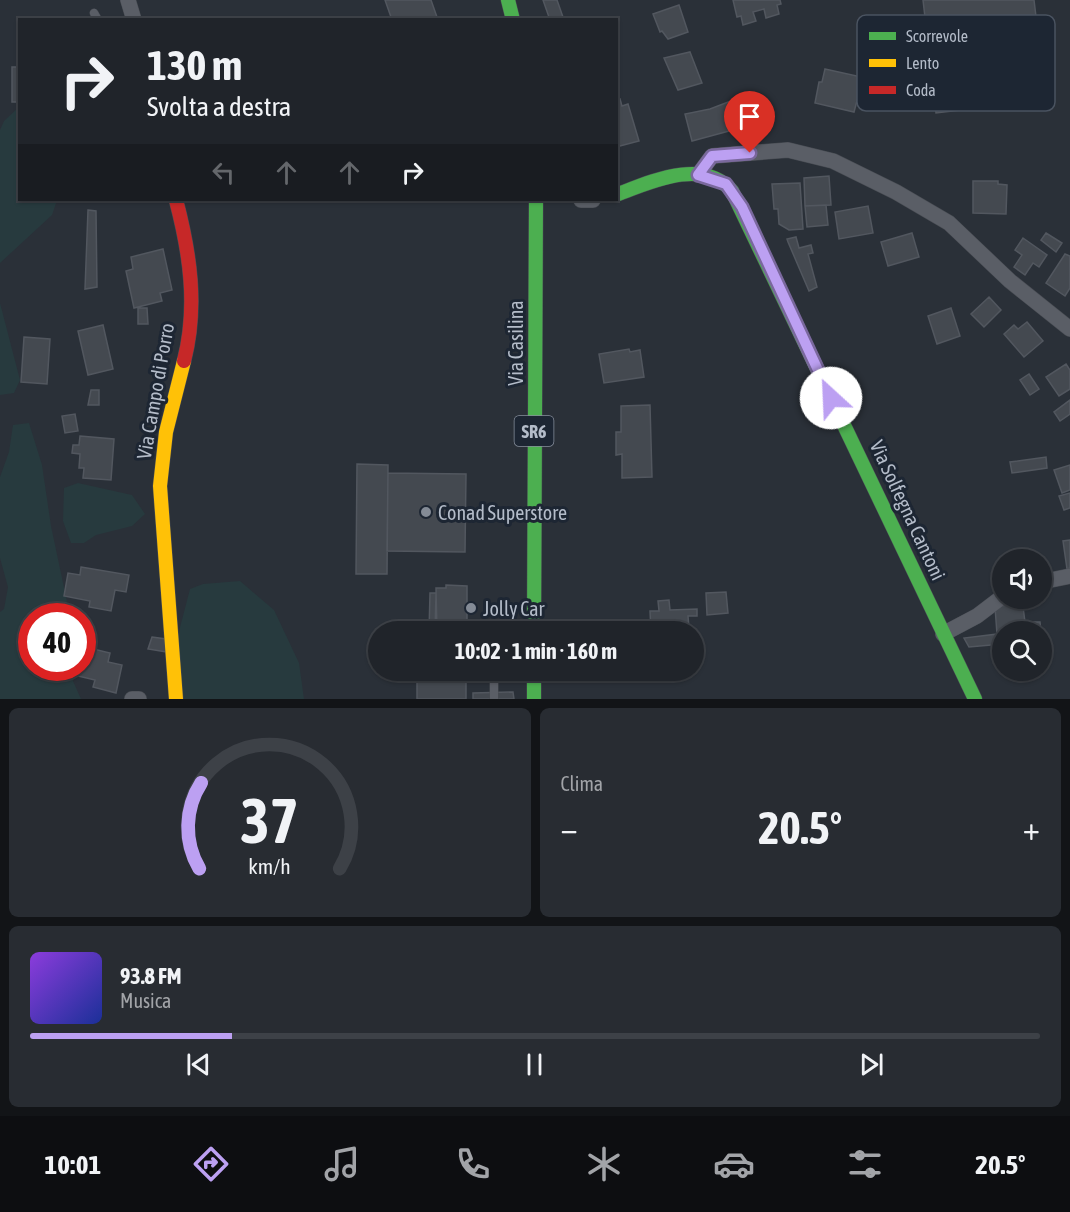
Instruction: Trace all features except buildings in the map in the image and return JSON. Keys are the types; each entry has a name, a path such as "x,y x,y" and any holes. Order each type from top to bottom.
{"street":[{"path":"129,0 134,18"},
{"path":"508,0 512,18"},
{"path":"698,175 712,156 788,150 833,161 896,192 949,223 1010,281 1070,329"},
{"name":"Via Solfegna Cantoni","path":"618,194 662,178 690,172 726,184 742,207 975,699"},
{"name":"Via Campo di Porro","path":"176,201 188,245 192,275 186,353 166,432 160,486 176,699"},
{"name":"Via Casilina","path":"534,621 536,201"},
{"path":"1052,580 1070,576"},
{"path":"943,634 977,616 992,605"},
{"path":"534,681 534,699"},
{"path":"132,699 139,699"}],"lane":[{"path":"494,681 494,699"}],"green space":[{"path":"18,108 18,201 57,201 52,215 0,263 0,130 4,121"},
{"path":"0,303 20,380 14,393 0,395"},
{"path":"29,423 42,465 51,526 67,603 18,603 18,681 73,681 81,699 0,699 0,612 4,609 8,587 0,558 0,477 9,452 13,425"},
{"path":"78,483 132,495 145,514 132,526 96,535 84,543 71,543 63,521 64,488"},
{"path":"240,581 274,610 299,663 304,699 183,699 177,639 190,589 203,584"}],"traffic: fast":[{"path":"508,0 512,18"},
{"path":"618,194 660,179 692,174 706,175 720,181 732,191 975,699"},
{"path":"534,621 536,201"},
{"path":"534,681 534,699"}],"traffic: slow":[{"path":"176,699 160,486 166,432 184,361"}],"traffic: jam":[{"path":"176,201 188,260 191,300 191,321 184,361"}],"place":[{"name":"Conad Superstore","path":"426,512"},
{"name":"Jolly Car","path":"471,608"}],"route":[{"path":"750,153 712,156 698,175 726,184 742,207 831,398"}]}
